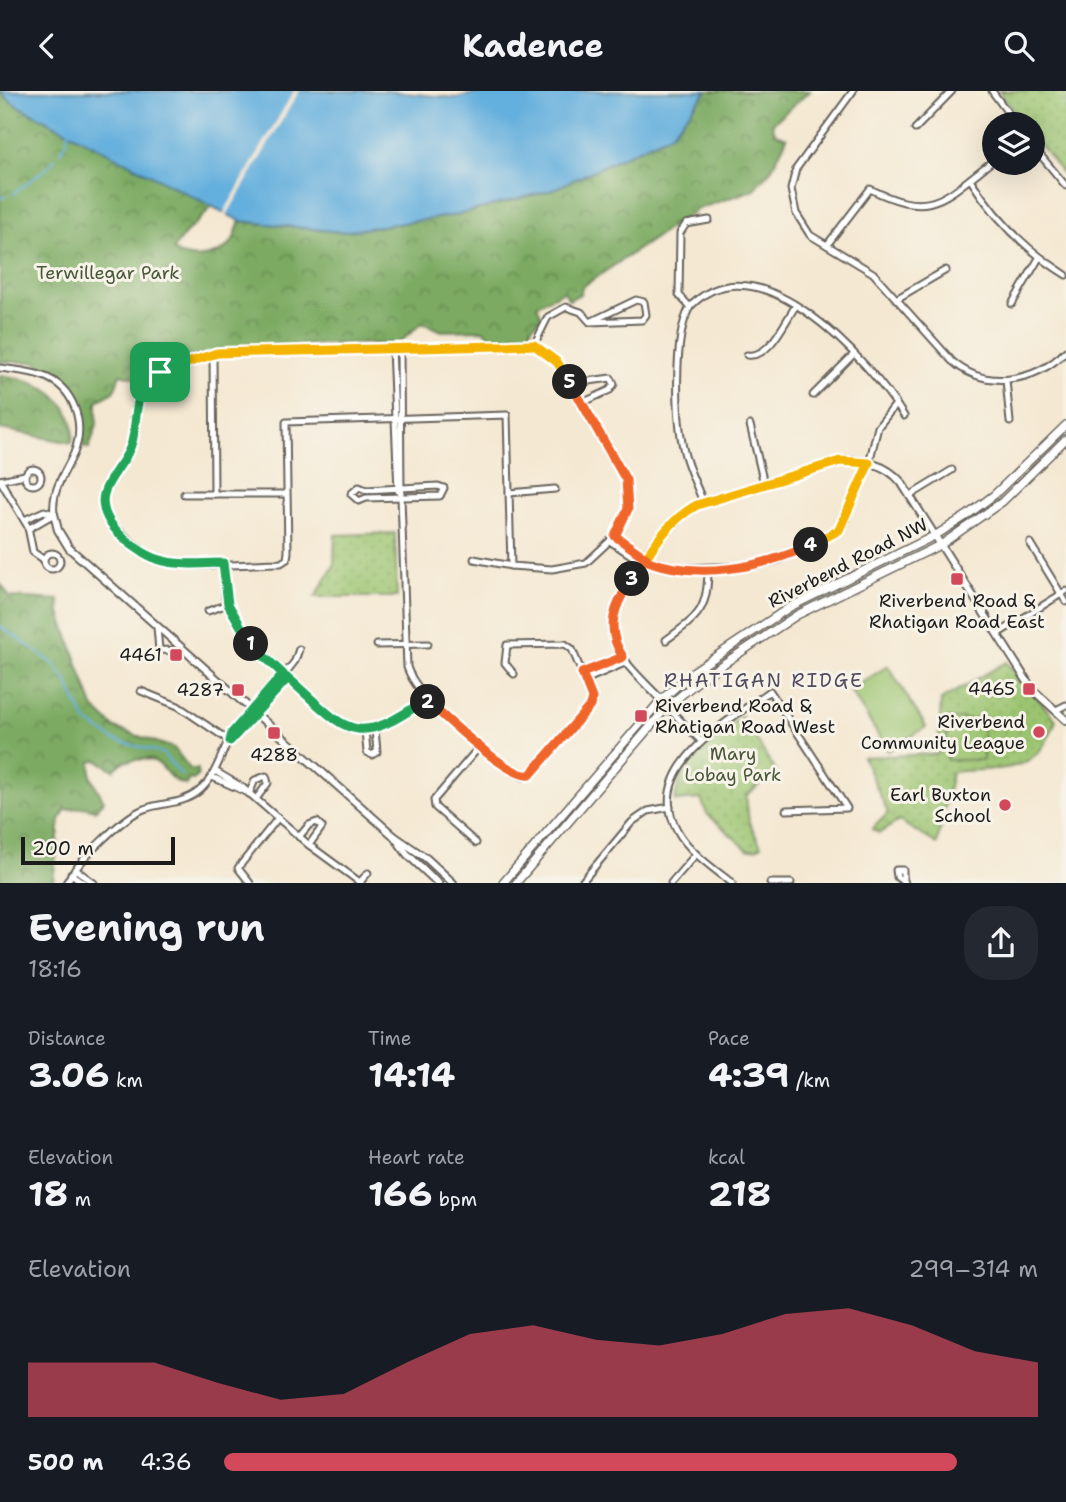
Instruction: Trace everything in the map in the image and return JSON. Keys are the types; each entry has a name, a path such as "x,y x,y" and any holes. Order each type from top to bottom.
{"main road":[{"name":"Riverbend Road NW","path":"503,883 694,671 790,607 936,535 994,495 1066,425"},
{"name":"Riverbend Road NW","path":"516,883 664,704 797,615 942,544 1002,502 1066,439"}],"street":[{"path":"853,91 799,164 791,193 802,225 827,245 873,273 957,366 980,377 1006,380 1040,371 1066,351"},
{"path":"915,129 952,91"},
{"path":"992,91 1007,112"},
{"path":"1045,161 1066,186"},
{"path":"827,245 870,189 903,204 920,205 944,197 982,170"},
{"path":"970,179 1007,228 1039,258 1066,275"},
{"path":"690,307 679,295 680,233 686,224 709,220"},
{"path":"1012,305 1039,258"},
{"path":"898,298 946,269"},
{"path":"704,502 686,460 680,426 680,332 690,307 708,291 735,283 761,287 831,329 897,404 904,416"},
{"path":"636,300 644,302 646,315 642,320 590,322 636,300"},
{"path":"534,345 548,317 566,307 581,312 590,322"},
{"path":"747,355 757,356 765,351 795,307"},
{"path":"474,559 511,566 552,569 586,563 613,539 628,509 626,480 574,387 557,362 534,345 213,354 160,372 143,384 136,403 130,448 105,490 103,507 110,523 152,557 174,563 286,561 286,422 507,415 511,566"},
{"path":"397,417 400,347"},
{"path":"392,348 401,497 405,644 409,673 425,700 518,775 530,775 590,706 592,698 567,645 512,644 505,647 504,660 514,674"},
{"path":"213,354 214,494"},
{"path":"813,395 854,354"},
{"path":"0,368 40,375 52,380 67,394 76,410 78,440 56,490 54,514 58,530 69,548 394,836 426,858 453,883"},
{"path":"574,387 589,381 611,378 614,384 610,390 582,404"},
{"path":"1006,380 1010,422"},
{"path":"613,539 644,560 671,567 708,568 763,565 836,533 844,523 869,463 878,427 897,404"},
{"path":"750,425 764,484"},
{"path":"701,741 625,659 614,639 613,613 644,560 675,520 704,502 840,461 869,463 891,472 911,495 999,632 1032,689 1066,720"},
{"path":"911,495 952,470"},
{"path":"25,475 0,480 24,520 33,552 43,559"},
{"path":"438,486 444,488 444,493 440,496 359,501 351,494 359,487 400,487 438,486"},
{"path":"509,493 555,489"},
{"path":"184,494 286,494"},
{"path":"24,520 44,510 54,514"},
{"path":"28,529 54,514"},
{"path":"1030,543 1064,594 1066,602"},
{"path":"223,563 228,604 252,645 341,723 365,730 375,729 393,723 425,700"},
{"path":"666,640 702,609 708,596 708,568"},
{"path":"999,632 1064,594"},
{"path":"208,611 228,604"},
{"path":"157,627 159,650 185,651"},
{"path":"377,645 428,644"},
{"path":"66,883 73,872 132,815 183,801 200,790 213,773 232,733 255,711 285,675 295,661 299,649"},
{"path":"584,677 625,659"},
{"path":"141,691 178,706 230,741"},
{"path":"732,883 696,854 677,831 668,795 681,766 701,741 770,691 848,808 786,810"},
{"path":"1056,710 1066,705"},
{"path":"365,730 367,751 374,755 377,752 375,729"},
{"path":"476,843 434,803 436,796 480,746"},
{"path":"213,773 256,799 309,845 360,882 368,873"},
{"path":"247,793 258,777 266,776 268,783 256,799"},
{"path":"581,883 632,822 648,811 670,807"},
{"path":"250,883 238,869 278,818"},
{"path":"299,837 309,824 317,822 322,827 309,845"},
{"path":"394,836 407,854 438,883"},
{"path":"671,883 696,854"},
{"path":"73,872 83,883"},
{"path":"73,872 94,883"},
{"path":"770,883 791,883"}],"green space":[{"name":"Terwillegar Park","path":"707,91 810,91 772,124 775,133 787,138 771,170 753,190 698,209 582,287 580,294 569,300 564,291 537,305 542,318 531,327 530,340 489,336 484,330 442,331 422,323 399,343 265,346 197,356 139,379 120,374 114,392 97,401 97,424 89,448 83,447 83,405 66,384 36,362 0,362 0,92 14,104 212,206 173,250 187,256 203,257 225,248 232,241 240,221 341,232 457,215 552,190 671,134"},
{"path":"999,91 1066,91 1066,178 1045,151 1045,112 1015,112"},
{"path":"0,375 28,381 52,394 62,403 73,428 72,443 0,429"},
{"path":"395,533 397,597 315,597 334,566 335,535"},
{"path":"0,583 10,597 59,600 60,613 93,707 115,728 174,748 191,770 198,769 198,776 193,780 188,779 187,785 172,778 159,764 145,759 128,761 114,770 97,760 91,762 91,777 104,801 95,810 84,807 65,810 60,820 53,882 0,882"},
{"path":"1006,662 1056,720 1039,751 1016,766 952,772 937,844 899,821 879,833 872,829 888,813 863,757 938,754 941,700"},
{"path":"888,666 926,727 888,751 850,690"},
{"name":"Mary Lobay Park","path":"742,716 776,772 746,796 749,822 761,846 748,850 707,814 701,799 675,801 678,786 690,762 709,742"},
{"path":"947,719 983,719 983,760 947,760"}],"water":[{"path":"0,91 385,91 456,98 487,91 707,91 671,134 552,190 457,215 341,232 240,221 14,104"}],"pier":[{"path":"294,91 299,91 225,218 222,216"}],"waterway":[{"path":"60,152 69,131"},
{"path":"13,194 48,167 55,158"},
{"path":"0,198 6,196"},
{"path":"0,626 53,663 65,678 85,720 114,740 162,753 182,775"}],"place":[{"name":"Riverbend Road & Rhatigan Road East","path":"957,579"},
{"name":"4461","path":"176,655"},
{"name":"4465","path":"1029,689"},
{"name":"4287","path":"238,690"},
{"name":"Riverbend Road & Rhatigan Road West","path":"641,716"},
{"name":"Riverbend Community League","path":"1039,732"},
{"name":"4288","path":"274,733"},
{"name":"Earl Buxton School","path":"1005,805"}],"district":[{"name":"RHATIGAN RIDGE","path":"764,680"}],"route":[{"path":"160,372 148,379 140,390 132,442 105,490 104,512 110,523 152,557 174,563 223,563 223,585 228,604 252,645 283,674 232,733 230,741 288,678 336,720 359,730 389,725 425,700 518,775 530,775 592,703 582,673 623,657 613,633 615,607 620,597 643,563 645,560 662,534 675,520 704,502 840,461 869,463 844,523 830,537 779,560 755,566 678,568 645,560 646,558 615,536 628,509 626,480 560,366 534,345 217,353 185,361 160,372"}]}
